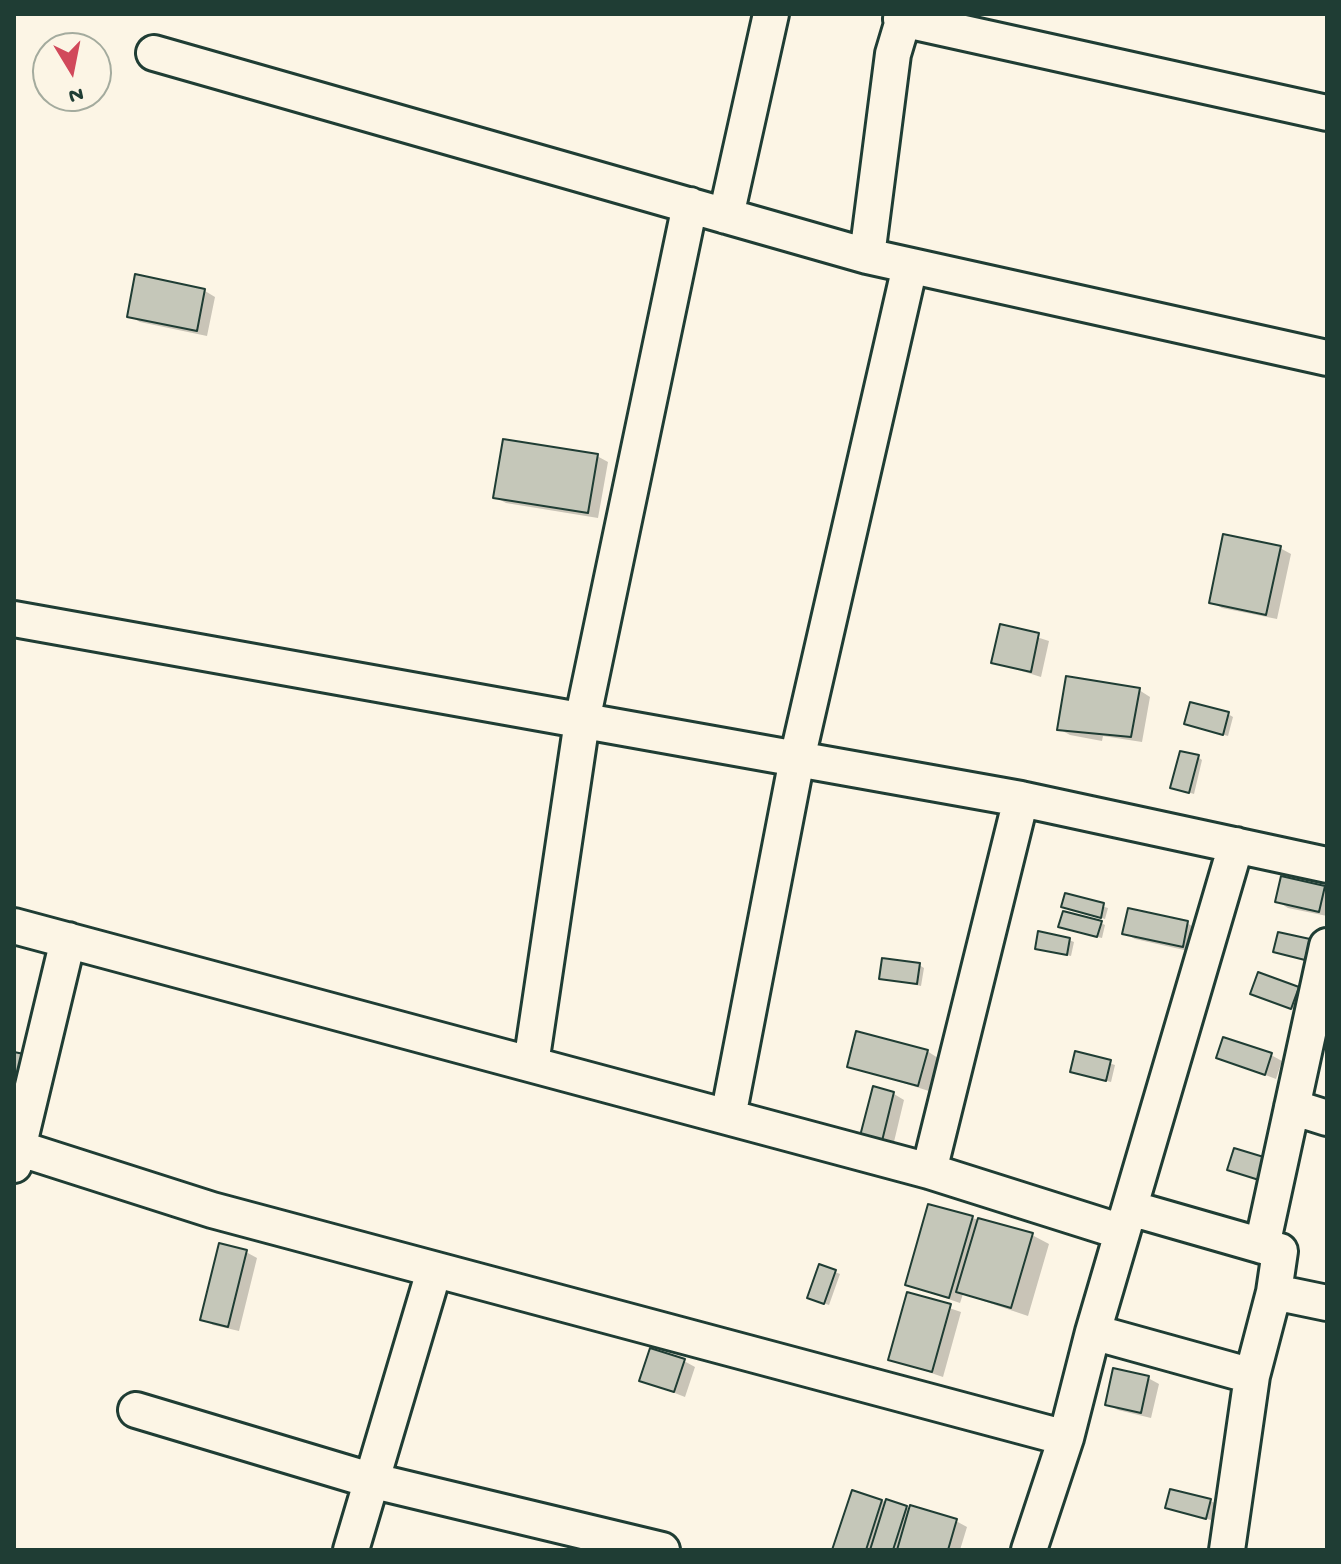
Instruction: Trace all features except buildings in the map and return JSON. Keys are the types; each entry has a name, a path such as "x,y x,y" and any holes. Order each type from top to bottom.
{"street":[{"path":"726,216 771,14"},
{"path":"867,256 893,54 903,17 1327,113"},
{"path":"154,53 867,256 1327,358"},
{"path":"531,1064 582,721 690,205"},
{"path":"728,1117 797,759 910,266"},
{"path":"14,619 1021,799 1327,865"},
{"path":"929,1171 1021,799"},
{"path":"1029,1550 1066,1438 1093,1332 1236,845"},
{"path":"14,926 929,1171 1126,1220 1280,1251 1274,1292 1252,1376 1227,1550"},
{"path":"68,940 16,1157 1066,1438"},
{"path":"1262,1246 1327,946"},
{"path":"1292,1107 1327,1118"},
{"path":"351,1550 434,1271"},
{"path":"1274,1292 1327,1303"},
{"path":"1093,1332 1252,1376"},
{"path":"136,1410 370,1480 662,1550"}]}
